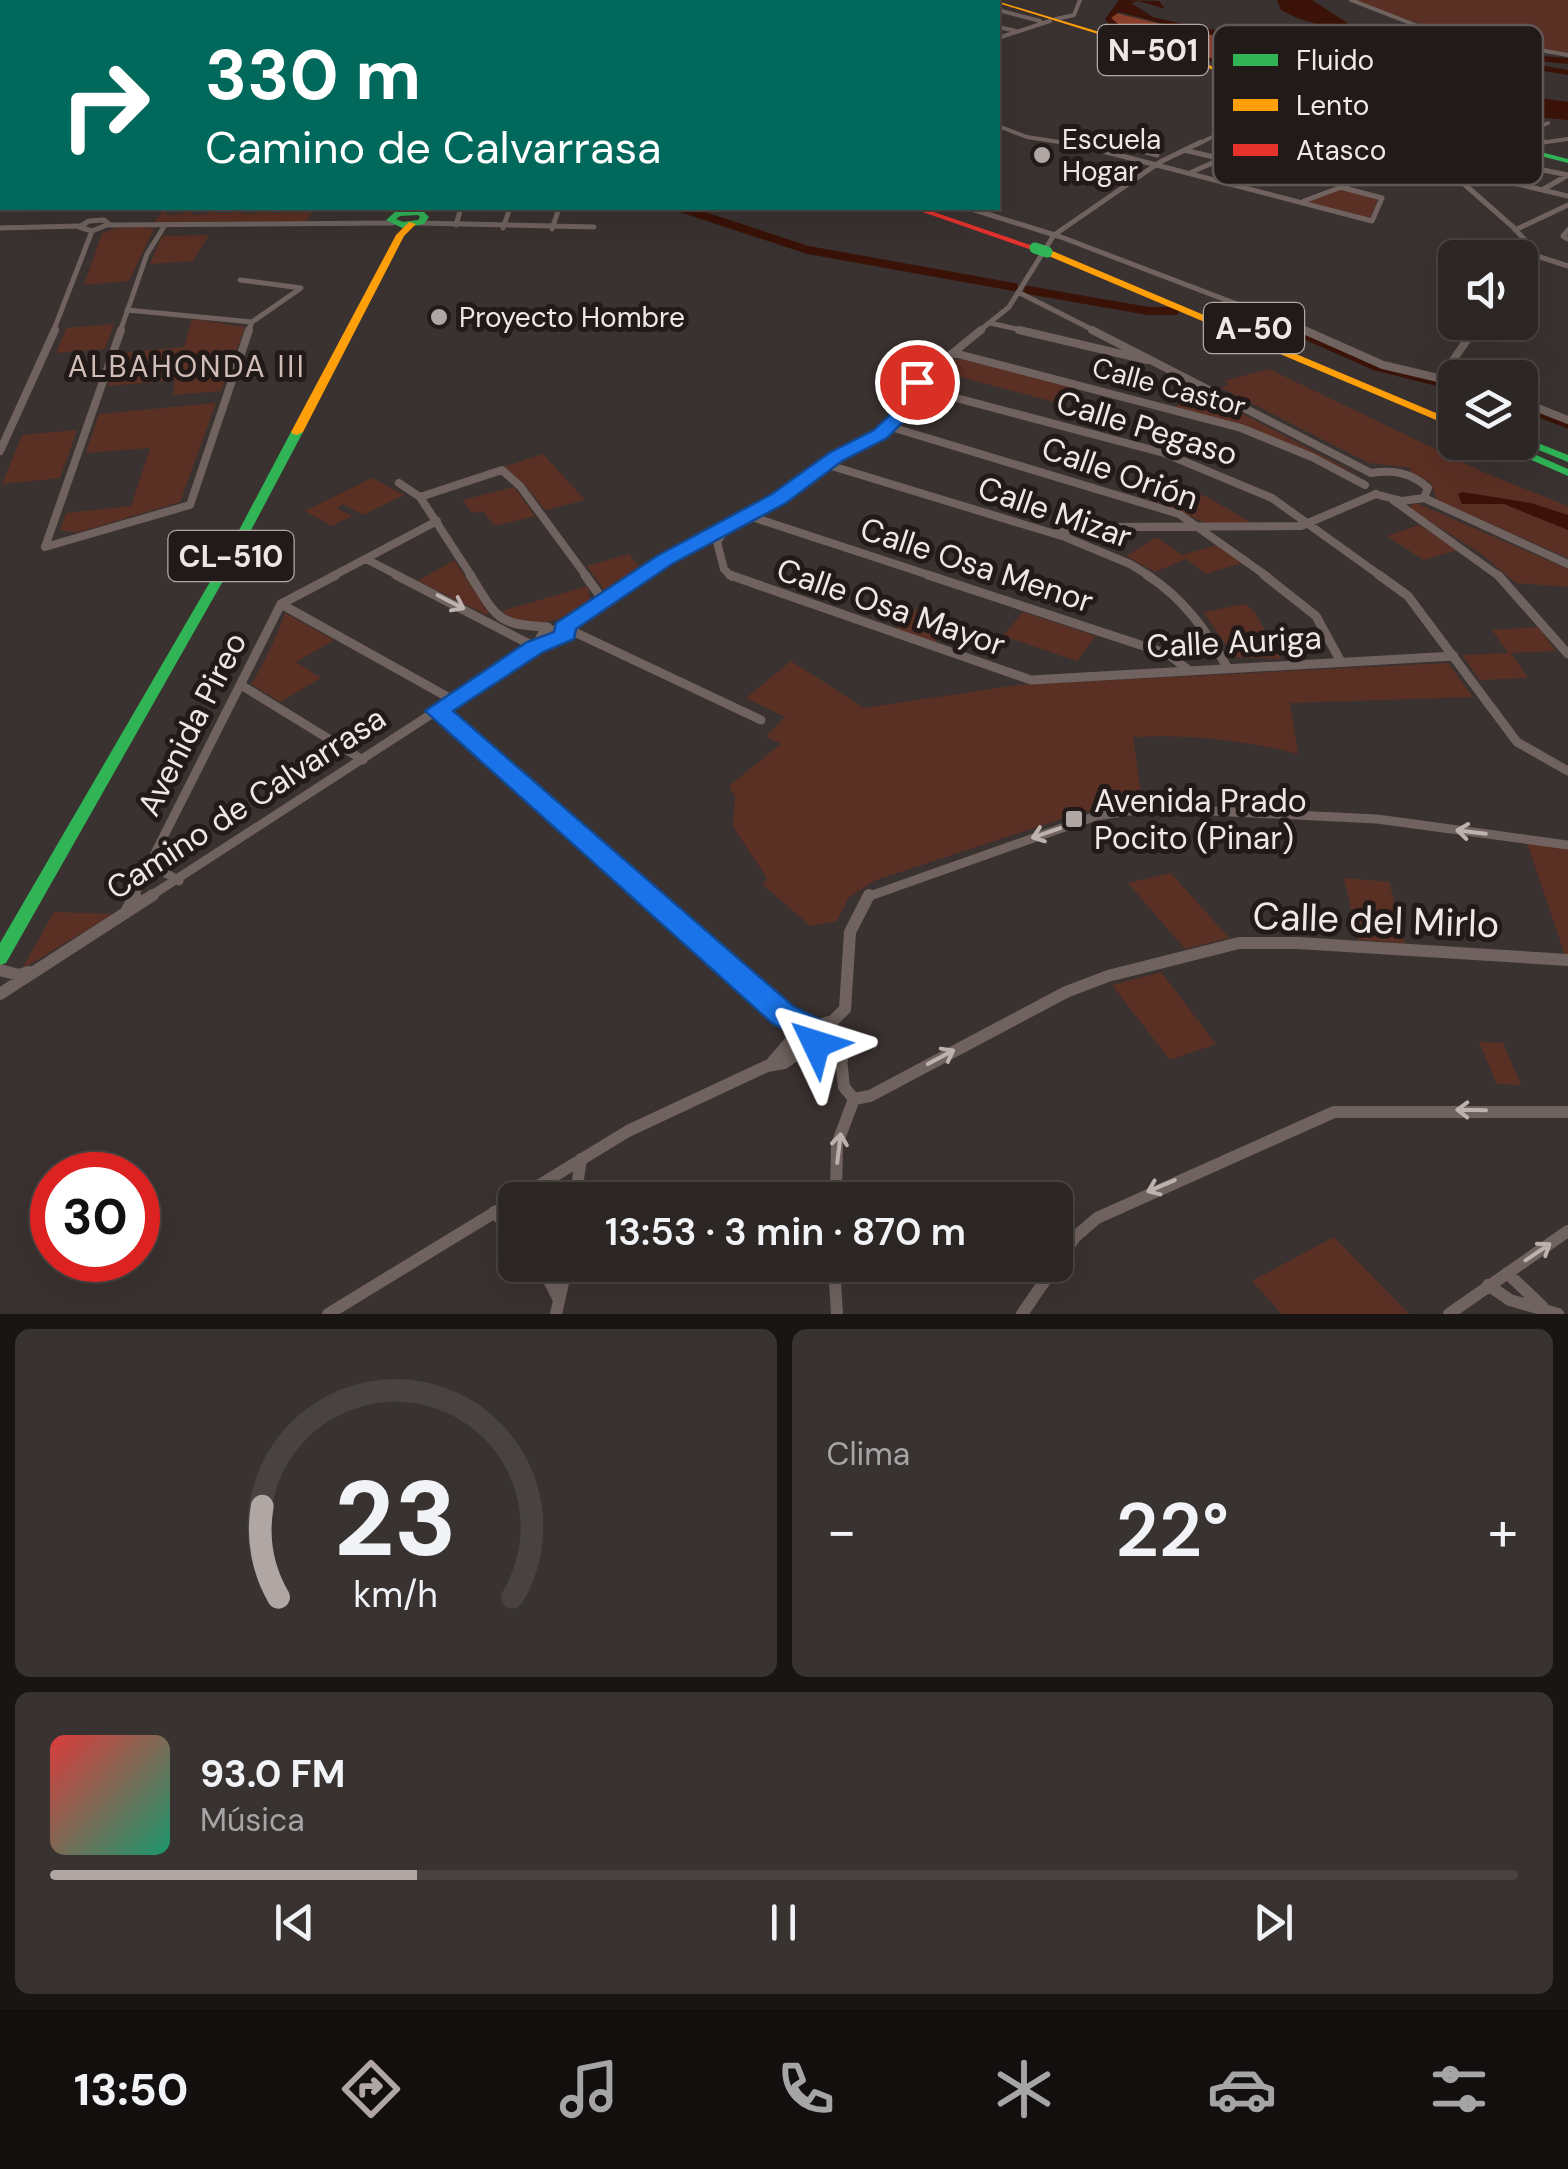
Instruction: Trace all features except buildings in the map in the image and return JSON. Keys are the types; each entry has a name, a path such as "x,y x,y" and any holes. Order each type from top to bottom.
{"main road":[{"name":"N-501","path":"1000,6 1213,72"},
{"name":"N-501","path":"1543,155 1568,162"},
{"name":"A-50","path":"922,210 1045,245 1438,418"},
{"name":"A-50","path":"938,210 1045,245 1190,301 1438,406"},
{"name":"CL-510","path":"0,958 234,551 412,219"},
{"path":"1538,447 1568,459"},
{"path":"1538,460 1568,473"}],"street":[{"path":"1000,35 1074,15 1080,0"},
{"path":"1351,0 1415,25"},
{"path":"1000,24 1016,31 1052,20"},
{"path":"1543,51 1568,55"},
{"path":"1543,128 1548,123"},
{"path":"1000,127 1145,162 1213,136"},
{"path":"1543,144 1568,139"},
{"path":"1109,153 1122,146 1213,178"},
{"path":"1184,150 1213,158"},
{"path":"563,628 664,560 736,524 825,464 891,426 913,387 1005,311 1045,245 1157,160"},
{"path":"1543,161 1568,175"},
{"path":"1190,173 1213,162"},
{"path":"1542,190 1568,175"},
{"path":"1241,185 1372,220 1382,198 1340,187"},
{"path":"1302,202 1345,185"},
{"path":"1467,185 1525,240"},
{"path":"1522,185 1568,196"},
{"path":"1515,228 1568,205"},
{"path":"455,223 460,210"},
{"path":"502,228 509,210"},
{"path":"552,230 558,210"},
{"path":"972,210 1045,245 1271,316 1383,364 1438,378"},
{"path":"0,228 80,226 96,216 109,225"},
{"path":"80,226 82,230 92,230 109,225 412,219 502,228 594,227"},
{"path":"165,225 146,254 45,547 190,504 252,322 301,288 240,280"},
{"path":"0,451 60,318 92,230"},
{"path":"1538,256 1568,266"},
{"path":"1018,292 1371,473"},
{"path":"127,310 252,322"},
{"path":"990,324 1140,360 1151,359"},
{"name":"Calle Castor","path":"954,353 1241,428 1366,485 1376,494"},
{"path":"918,369 936,367"},
{"name":"Calle Pegaso","path":"900,383 1188,461 1272,498 1408,596 1518,742 1568,771"},
{"path":"1538,409 1568,420"},
{"name":"Calle Orión","path":"891,426 1129,496 1202,527 1316,616 1341,662"},
{"name":"Calle Mizar","path":"825,464 1108,552 1154,577 1200,617 1227,667"},
{"path":"420,497 502,470 520,486 603,600"},
{"path":"1366,485 1365,478 1384,470 1416,477 1428,488 1424,498"},
{"path":"398,483 420,497 501,625"},
{"path":"1056,534 1083,528 1289,528 1376,494 1393,500 1495,572 1568,654"},
{"path":"1393,500 1424,498 1568,564"},
{"name":"Calle Osa Menor","path":"736,524 761,520 1168,654 1187,669"},
{"name":"Avenida Pireo","path":"125,914 281,604 436,522"},
{"name":"Calle Osa Mayor","path":"736,524 718,539 724,569 733,578 1016,678"},
{"path":"366,559 540,644"},
{"path":"281,604 454,700"},
{"path":"501,625 563,628 760,720"},
{"name":"Camino de Calvarrasa","path":"0,994 540,644 566,634 563,628"},
{"name":"Calle Auriga","path":"1016,678 1454,656"},
{"path":"241,685 363,760"},
{"path":"328,1314 628,1131 768,1066 784,1063 816,1044 437,711"},
{"path":"768,1066 802,1033 831,1024 845,1010 849,928 853,914 871,893 1096,816 1186,807 1324,815 1568,844"},
{"name":"Avenida Pireo","path":"150,863 178,881"},
{"name":"Calle del Mirlo","path":"854,1099 870,1096 1066,992 1108,976 1238,943 1298,942 1568,960"},
{"path":"0,970 19,974 36,970"},
{"path":"802,1033 805,1050"},
{"path":"802,1033 840,1049 844,1087 854,1099 837,1144 836,1182"},
{"path":"805,1050 827,1051 842,1060"},
{"path":"1022,1314 1075,1237 1098,1218 1135,1198 1334,1112 1568,1112"},
{"path":"578,1182 581,1159"},
{"path":"494,1212 498,1216"},
{"path":"1449,1314 1568,1232"},
{"path":"1508,1273 1553,1312"},
{"path":"550,1282 558,1298"},
{"path":"556,1314 562,1282"},
{"path":"835,1282 837,1314"},
{"path":"1488,1285 1510,1300 1553,1312"}],"shaded area":[{"path":"1119,0 1159,1 1165,9 1139,1 1131,3 1153,17 1213,29 1213,35 1119,12 1111,18 1148,42 1213,58 1213,62 1165,52 1118,33 1105,19"},
{"path":"1277,0 1312,0 1350,25 1319,25 1281,10"},
{"path":"1356,0 1568,0 1568,54 1543,49 1543,25 1428,25"},
{"path":"1115,13 1213,35 1213,58 1148,42 1111,18"},
{"path":"1543,56 1568,58 1568,64 1543,62"},
{"path":"1543,66 1568,70 1568,75 1543,71"},
{"path":"1543,99 1568,102 1568,120 1543,118"},
{"path":"1342,189 1378,199 1370,218 1308,202"},
{"path":"163,210 166,215 192,210 191,215 208,214 211,210 243,210 242,214 313,210 307,221 154,222"},
{"path":"154,229 129,281 84,285 102,233"},
{"path":"209,235 193,261 150,264 162,236"},
{"path":"192,319 245,327 221,391 173,395 175,380 108,386 119,353 184,347"},
{"path":"114,324 105,349 56,353 66,328"},
{"path":"961,359 1073,388 1058,403 938,371 952,360"},
{"path":"1269,369 1438,450 1438,460 1458,460 1568,506 1568,558 1437,500 1431,483 1409,471 1412,468 1369,463 1221,388 1229,384 1224,381"},
{"path":"1194,388 1359,475 1270,436 1176,407"},
{"path":"216,403 180,502 76,533 60,530 66,513 131,506 150,448 86,453 99,414"},
{"path":"77,430 60,478 2,484 22,435"},
{"path":"543,454 585,500 545,510 504,467"},
{"path":"372,478 404,495 363,515 343,504 337,508 352,516 332,526 305,511"},
{"path":"1167,481 1209,498 1254,524 1206,523 1148,498"},
{"path":"514,487 535,516 495,526 483,511 472,513 463,500"},
{"path":"1458,494 1531,503 1568,515 1568,530 1504,504 1462,504"},
{"path":"1416,503 1568,569 1568,587 1516,583 1483,555 1412,510 1410,506"},
{"path":"1419,525 1458,550 1424,560 1387,536"},
{"path":"1157,537 1182,555 1217,545 1241,563 1206,574 1186,559 1155,572 1126,556"},
{"path":"629,554 640,568 606,592 587,566"},
{"path":"454,560 488,612 487,615 418,581"},
{"path":"588,586 590,601 559,619 522,622 502,611"},
{"path":"1245,604 1254,611 1281,659 1234,657 1203,612"},
{"path":"918,607 956,620 934,643 896,630"},
{"path":"1023,612 1096,636 1077,661 1003,636"},
{"path":"285,613 334,640 296,662 321,678 280,702 251,684"},
{"path":"1538,627 1556,651 1511,653 1528,678 1480,680 1462,655 1508,653 1492,630"},
{"path":"791,661 864,708 1018,685 1448,663 1473,697 1290,703 1298,754 1216,739 1133,737 1142,801 1083,812 876,880 849,897 837,921 811,926 763,885 767,878 733,827 735,797 729,786 781,744 766,736 785,717 746,698"},
{"path":"1527,843 1568,848 1568,955 1565,955"},
{"path":"1171,873 1229,938 1185,949 1128,883"},
{"path":"1344,878 1389,882 1405,943 1358,940"},
{"path":"54,912 113,914 22,969"},
{"path":"1161,972 1216,1044 1170,1060 1112,985"},
{"path":"1479,1042 1503,1043 1521,1085 1497,1084"},
{"path":"1334,1237 1409,1314 1282,1314 1252,1281"}],"waterway":[{"path":"686,210 808,250 1014,287"},
{"path":"1028,290 1148,311 1175,311"},
{"path":"1230,311 1261,315 1300,332"},
{"path":"1294,330 1375,366 1438,382"},
{"path":"1538,412 1568,424"}],"traffic: fast":[{"path":"1543,155 1568,161"},
{"path":"417,213 398,214 390,220 402,225 421,222 425,217 418,210"},
{"path":"1035,248 1047,252"},
{"path":"0,958 234,551 297,432"},
{"path":"1538,446 1568,459"},
{"path":"1537,460 1568,473"}],"traffic: slow":[{"path":"1000,4 1213,69"},
{"path":"297,432 400,235 412,224"},
{"path":"1047,252 1438,418"}],"traffic: jam":[{"path":"921,210 1035,248"}],"place":[{"name":"Escuela Hogar","path":"1042,155"},
{"name":"Proyecto Hombre","path":"439,317"},
{"name":"Avenida Prado Pocito (Pinar)","path":"1074,819"}],"district":[{"name":"ALBAHONDA III","path":"187,366"}],"route":[{"path":"816,1044 814,1030 801,1027 782,1014 437,711 535,647 556,641 566,634 568,629 564,627 664,560 738,522 791,490 813,471 867,443 891,426 917,382"}]}
